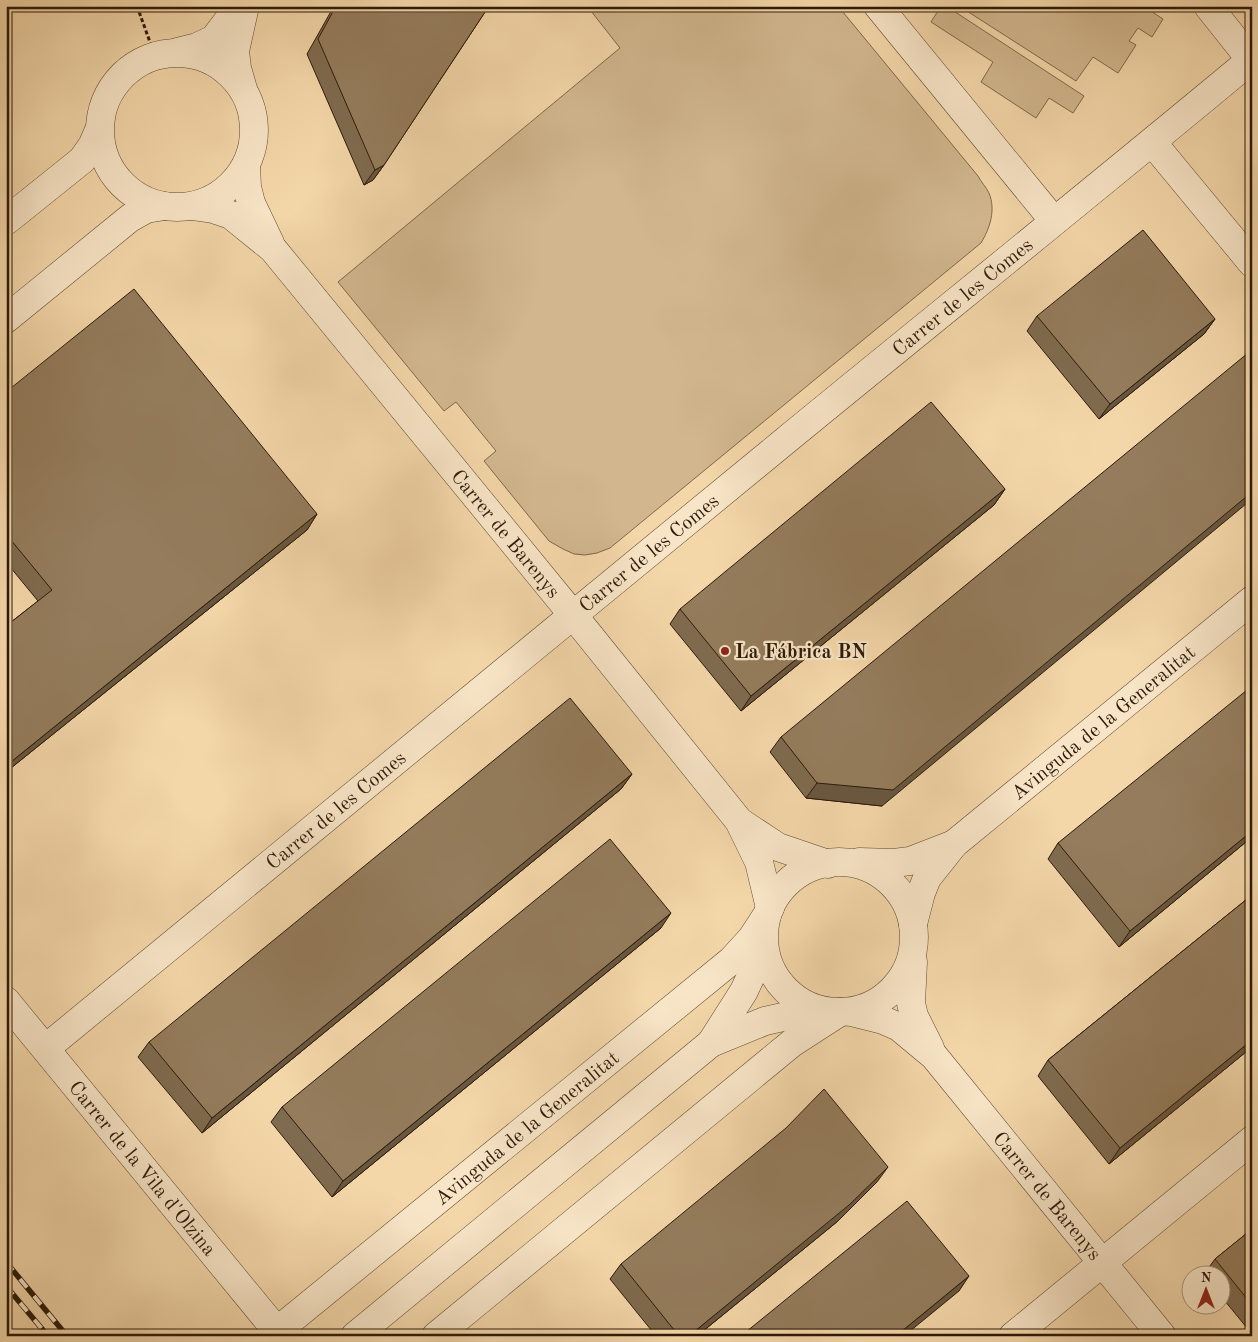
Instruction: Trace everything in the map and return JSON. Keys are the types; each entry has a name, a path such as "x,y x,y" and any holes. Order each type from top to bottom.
{"street":[{"path":"239,6 214,39 197,47 165,54 132,66 114,83 102,105 99,130 102,152 111,172 125,188 143,200 164,206 192,206 214,198 233,184 246,165 254,140 253,113 243,89 235,51 244,6"},
{"path":"878,6 1054,221"},
{"path":"1208,6 1252,59"},
{"path":"165,54 201,56 225,69 243,89"},
{"name":"Carrer de les Comes","path":"46,1048 1252,59"},
{"path":"6,222 82,160 92,146 99,130"},
{"path":"1152,142 1252,263"},
{"name":"Carrer de Barenys","path":"246,165 247,187 251,204 273,249"},
{"path":"6,319 130,218 146,209 164,206"},
{"name":"Carrer de Barenys","path":"192,206 213,209 231,215 273,249 573,615 739,821 759,862 769,911"},
{"name":"Avinguda de la Generalitat","path":"914,937 921,893 927,878 954,844 1252,600"},
{"name":"Carrer de Barenys","path":"739,821 778,847 834,863"},
{"name":"Avinguda de la Generalitat","path":"834,863 894,863 910,861 954,844"},
{"path":"355,1336 711,1043 765,1021 796,1014 839,1012 873,1005 892,991 906,972 914,937 904,900 888,880 865,867 834,863 816,866 795,876 778,893 769,911 764,928 764,943 770,967 783,988 803,1003 839,1012"},
{"name":"Avinguda de la Generalitat","path":"279,1333 732,960 752,938 769,911"},
{"name":"Carrer de Barenys","path":"914,937 911,1003 914,1016 934,1056"},
{"path":"711,1043 744,991 764,943"},
{"name":"Carrer de la Vila d'Olzina","path":"6,1000 279,1333"},
{"path":"436,1336 792,1042 839,1012"},
{"name":"Carrer de Barenys","path":"839,1012 883,1020 899,1027 934,1056 1162,1336"},
{"path":"1013,1336 1252,1140"}],"path":[{"path":"137,6 165,54"}],"shaded area":[{"path":"587,6 838,6 978,176 989,193 992,212 987,231 981,243 610,548 585,555 574,554 549,541 484,461 496,451 456,402 444,411 338,282 620,48"},
{"path":"941,6 946,6 1084,96 1073,113 1049,98 1036,118 981,82 993,62 931,22"},
{"path":"959,6 1143,6 1163,19 1152,37 1138,28 1129,41 1136,45 1118,73 1093,57 1076,81"}],"building":[{"path":"336,6 489,6 384,165 375,170 318,39"},
{"path":"1143,230 1215,319 1110,404 1037,316"},
{"path":"134,289 317,514 6,766 6,626 52,590 6,534 6,392"},
{"path":"1248,353 1252,357 1252,492 893,790 817,783 781,737"},
{"path":"931,402 1005,489 751,696 680,609"},
{"path":"1252,686 1252,831 1130,931 1058,843"},
{"path":"570,698 632,774 212,1118 149,1042"},
{"path":"610,839 671,913 343,1181 282,1107"},
{"path":"1252,895 1252,1040 1120,1148 1048,1060"},
{"path":"824,1089 888,1167 849,1205 689,1336 679,1336 621,1264 786,1128"},
{"path":"907,1201 969,1276 896,1336 741,1336"},
{"path":"1252,1229 1252,1305 1230,1278 1230,1264 1219,1264 1215,1259"}],"railway":[{"path":"6,1262 67,1336"},
{"path":"6,1286 48,1336"}],"place":[{"name":"La Fábrica BN","path":"725,651"}]}
